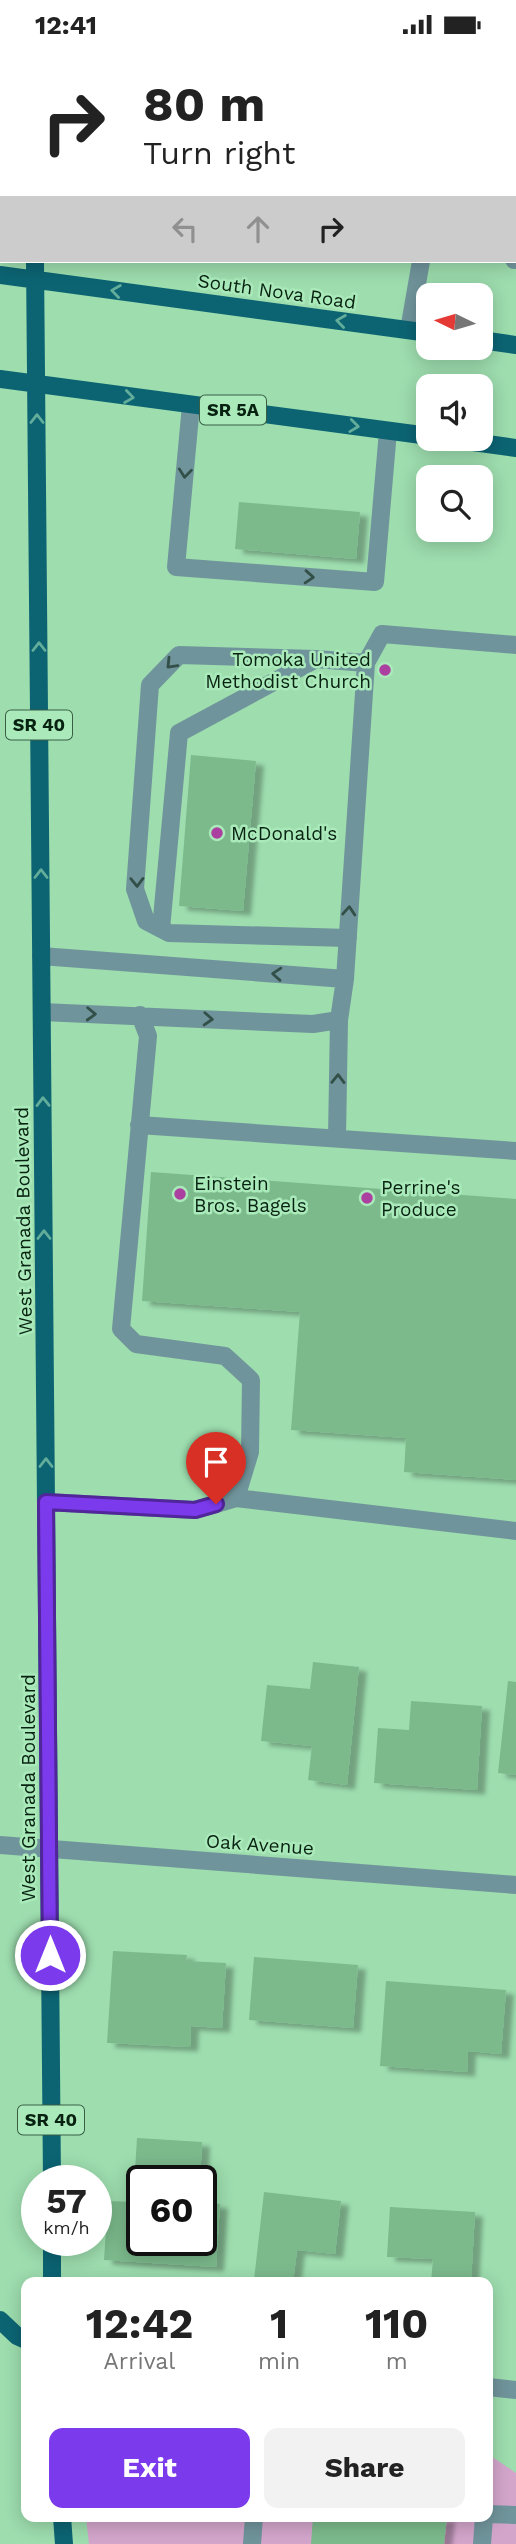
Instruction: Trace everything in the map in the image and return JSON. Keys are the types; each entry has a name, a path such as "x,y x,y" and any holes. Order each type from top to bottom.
{"main road":[{"name":"West Granada Boulevard","path":"35,263 52,2165"},
{"name":"South Nova Road","path":"0,275 416,331"},
{"path":"494,342 516,345"},
{"name":"SR 5A","path":"0,379 416,434"},
{"path":"493,445 516,448"},
{"path":"52,2256 52,2277"},
{"path":"0,2320 21,2338"},
{"path":"62,2522 64,2544"}],"street":[{"path":"409,330 421,263"},
{"path":"191,405 176,567 375,582 388,431"},
{"path":"337,1138 339,1020 345,979 366,663 382,634 516,645"},
{"path":"348,939 169,933 146,921 135,889 150,685 179,655 366,663"},
{"path":"161,929 179,733 316,659"},
{"path":"41,956 345,979"},
{"path":"42,1012 313,1024 339,1020"},
{"path":"140,1016 148,1035 121,1329 136,1344 225,1356 251,1380 250,1452 236,1497"},
{"path":"139,1125 516,1151"},
{"path":"46,1502 195,1510 236,1497 516,1531"},
{"name":"Oak Avenue","path":"0,1845 516,1885"},
{"path":"493,2388 516,2390"},
{"path":"493,2514 516,2515"},
{"path":"252,2544 254,2522"},
{"path":"482,2544 484,2522"}],"shaded area":[{"path":"493,2457 516,2473 516,2544 89,2544 87,2522 493,2522"}],"building":[{"path":"239,502 360,512 356,559 235,549"},
{"name":"McDonald's","path":"191,755 256,761 243,911 179,906"},
{"path":"151,1172 516,1199 516,1480 404,1472 406,1438 291,1430 300,1312 142,1301"},
{"path":"313,1662 359,1667 347,1785 308,1780 312,1746 261,1741 267,1685 310,1689"},
{"path":"508,1681 516,1682 516,1775 498,1773"},
{"path":"411,1701 482,1706 477,1790 374,1783 378,1728 409,1730"},
{"path":"113,1951 187,1955 186,1961 226,1963 222,2028 191,2026 190,2047 107,2043"},
{"path":"254,1957 358,1965 353,2028 249,2020"},
{"path":"386,1981 506,1990 501,2054 468,2051 467,2072 380,2066"},
{"path":"137,2138 202,2142 201,2165 135,2165"},
{"path":"264,2192 341,2201 335,2254 297,2250 294,2277 254,2277"},
{"path":"112,2201 126,2202 126,2256 217,2256 216,2267 104,2260 104,2256 112,2256"},
{"path":"217,2204 220,2204 217,2251"},
{"path":"390,2207 475,2212 471,2277 431,2277 433,2259 387,2257"},
{"path":"313,2522 446,2522 444,2544 311,2544"}],"place":[{"name":"Tomoka United Methodist Church","path":"385,670"},
{"name":"McDonald's","path":"217,833"},
{"name":"Einstein Bros. Bagels","path":"180,1194"},
{"name":"Perrine's Produce","path":"367,1198"}],"route":[{"path":"50,1955 46,1502 195,1510 216,1504"}]}
